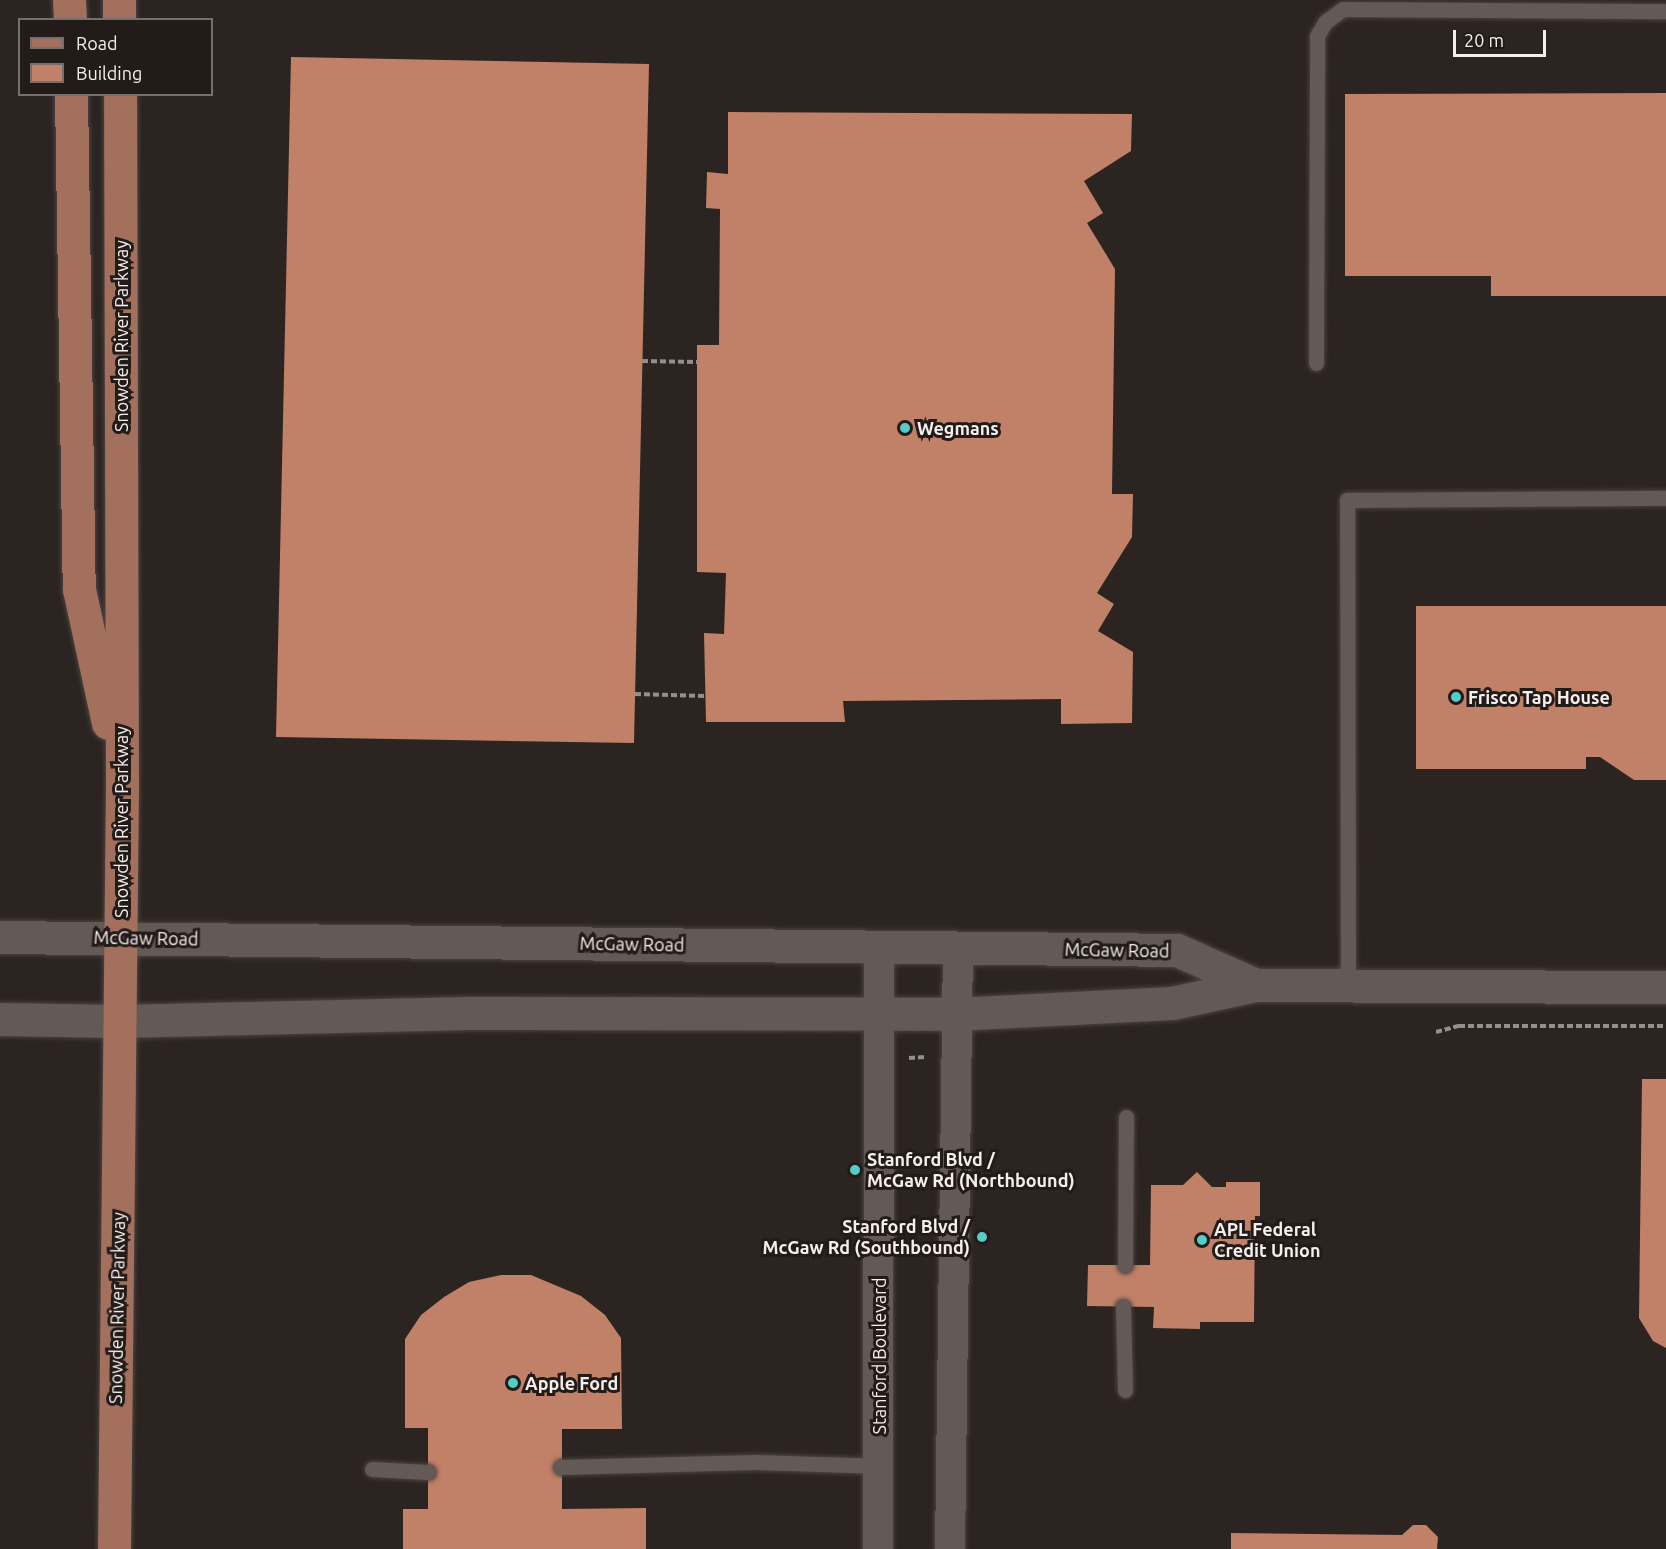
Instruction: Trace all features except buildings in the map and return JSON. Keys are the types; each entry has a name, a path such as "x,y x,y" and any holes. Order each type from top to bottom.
{"main road":[{"path":"69,0 70,18"},
{"path":"119,0 119,18"},
{"path":"71,96 79,589 122,789"},
{"name":"Snowden River Parkway","path":"114,1549 122,789 120,96"}],"street":[{"name":"McGaw Road","path":"0,936 1177,950 1256,985"},
{"name":"Stanford Boulevard","path":"878,1549 879,946"},
{"path":"950,1549 955,1014 958,948"},
{"name":"McGaw Road","path":"0,1019 120,1021 468,1013 955,1014 1172,1003 1256,985 1666,987"}],"lane":[{"path":"1316,363 1317,36 1325,22 1343,9 1666,11"},
{"path":"1348,986 1347,500 1666,498"},
{"path":"1125,1265 1126,1117"},
{"path":"1123,1306 1125,1390"},
{"path":"561,1467 755,1462 879,1467"},
{"path":"372,1469 428,1472"}],"path":[{"path":"642,361 697,362"},
{"path":"635,694 705,696"},
{"path":"1436,1032 1459,1026 1666,1026"},
{"path":"903,1058 929,1057"}],"place":[{"name":"Wegmans","path":"905,428"},
{"name":"Frisco Tap House","path":"1456,697"},
{"name":"Stanford Blvd / McGaw Rd (Northbound)","path":"855,1170"},
{"name":"Stanford Blvd / McGaw Rd (Southbound)","path":"982,1237"},
{"name":"APL Federal Credit Union","path":"1202,1240"},
{"name":"Apple Ford","path":"513,1383"}]}
